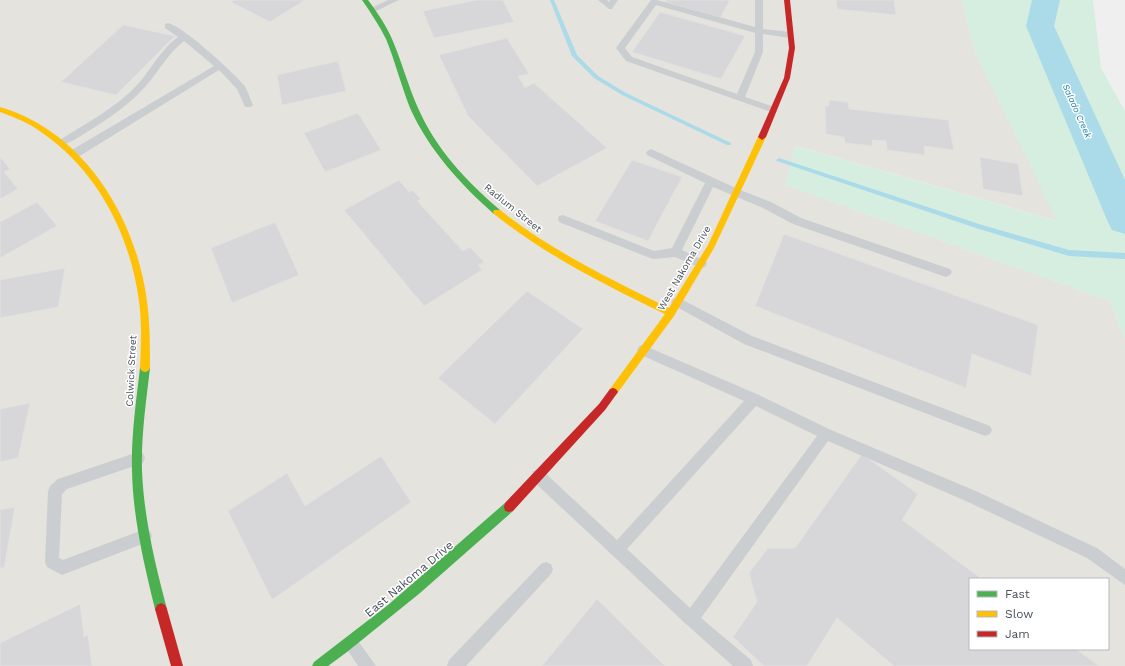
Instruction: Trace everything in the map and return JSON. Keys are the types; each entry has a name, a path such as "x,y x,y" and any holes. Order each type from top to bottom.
{"street":[{"name":"Radium Street","path":"365,0 385,26 394,44 413,106 430,137 453,169 483,200 520,230 564,259 671,313"},
{"name":"West Nakoma Drive","path":"512,505 602,407 671,313 712,246 787,78 792,48 787,0"},
{"name":"Colwick Street","path":"0,109 24,119 49,133 74,154 100,184 119,216 134,253 143,297 146,346 138,433 138,489 151,576 177,666"},
{"name":"East Nakoma Drive","path":"318,666 351,643 412,594 512,505"}],"lane":[{"path":"373,9 396,0"},
{"path":"602,0 609,7 614,0"},
{"path":"740,98 759,52 759,0"},
{"path":"774,110 629,59 620,48 654,2 758,31 790,35"},
{"path":"168,26 220,66 241,88 248,105"},
{"path":"61,143 95,123 135,92 174,43 184,38"},
{"path":"74,154 220,66"},
{"path":"651,154 736,193 767,205 797,221 898,257 946,272"},
{"path":"676,252 711,181"},
{"path":"563,219 654,255 676,252 701,264"},
{"path":"678,302 748,340 985,430"},
{"path":"643,350 754,398 826,434 973,497 1092,553 1125,578"},
{"path":"617,550 754,398"},
{"path":"691,619 826,434"},
{"path":"138,458 63,484 55,491 52,562 62,568 145,536"},
{"path":"538,476 691,619 745,666"},
{"path":"455,666 546,569"},
{"path":"351,643 368,666"}],"shaded area":[{"path":"0,0 962,0 975,52 1058,221 796,146 785,185 1110,301 1125,340 1125,666 0,666"}],"green space":[{"path":"962,0 1093,0 1101,68 1125,111 1125,340 1110,301 785,185 795,146 1057,221 975,52"}],"building":[{"path":"234,0 305,0 270,22 231,2"},
{"path":"477,0 503,0 514,22 434,38 423,11"},
{"path":"666,0 730,0 720,18 665,2"},
{"path":"836,0 894,0 896,15 837,9"},
{"path":"660,12 745,36 721,79 632,52"},
{"path":"123,25 175,36 116,95 61,82"},
{"path":"507,38 529,74 518,76 525,88 534,83 607,148 537,186 468,116 439,55"},
{"path":"338,61 346,91 282,105 277,75"},
{"path":"829,100 848,102 849,109 948,120 954,150 924,146 925,155 887,150 886,141 872,140 873,146 845,143 844,137 826,134 825,106 829,106"},
{"path":"358,113 381,150 325,172 304,133"},
{"path":"0,157 10,169 4,172 18,189 0,199"},
{"path":"980,157 1018,164 1023,196 983,189"},
{"path":"632,160 682,177 648,241 595,221"},
{"path":"399,180 409,192 412,190 421,199 417,201 463,251 470,247 484,262 478,265 482,270 424,306 344,210"},
{"path":"37,202 57,226 0,258 0,222"},
{"path":"275,222 299,275 232,303 211,248"},
{"path":"784,234 1038,325 1031,376 972,354 966,388 755,306"},
{"path":"65,268 58,307 0,318 0,280"},
{"path":"527,291 583,329 495,424 438,378"},
{"path":"30,403 18,458 0,462 0,409"},
{"path":"862,454 918,494 902,520 981,578 969,578 969,650 1077,650 1099,666 894,666 837,618 807,666 764,666 733,637 757,602 749,573 768,548 795,548"},
{"path":"381,456 411,502 272,600 228,511 287,473 305,506"},
{"path":"15,507 4,568 0,568 0,510"},
{"path":"597,599 665,666 542,666"},
{"path":"80,604 84,637 88,635 92,666 0,666 0,643"}],"waterway":[{"path":"552,0 575,56 596,77 624,94 729,144"},
{"name":"Salado Creek","path":"1046,0 1040,26 1125,220"},
{"path":"779,160 981,227 1069,253 1125,256"}],"traffic: fast":[{"path":"365,0 383,26 414,108 429,137 460,177 497,212"},
{"path":"145,368 137,445 139,506 152,575 161,609"},
{"path":"318,666 368,629 509,507"}],"traffic: slow":[{"path":"0,109 39,127 71,151 93,176 112,204 126,235 136,267 143,301 146,335 145,368"},
{"path":"613,392 671,313 711,246 762,137"},
{"path":"497,212 517,228 581,268 671,313"}],"traffic: jam":[{"path":"762,137 787,78 792,48 787,0"},
{"path":"509,507 602,407 613,392"},
{"path":"161,609 177,666"}]}
